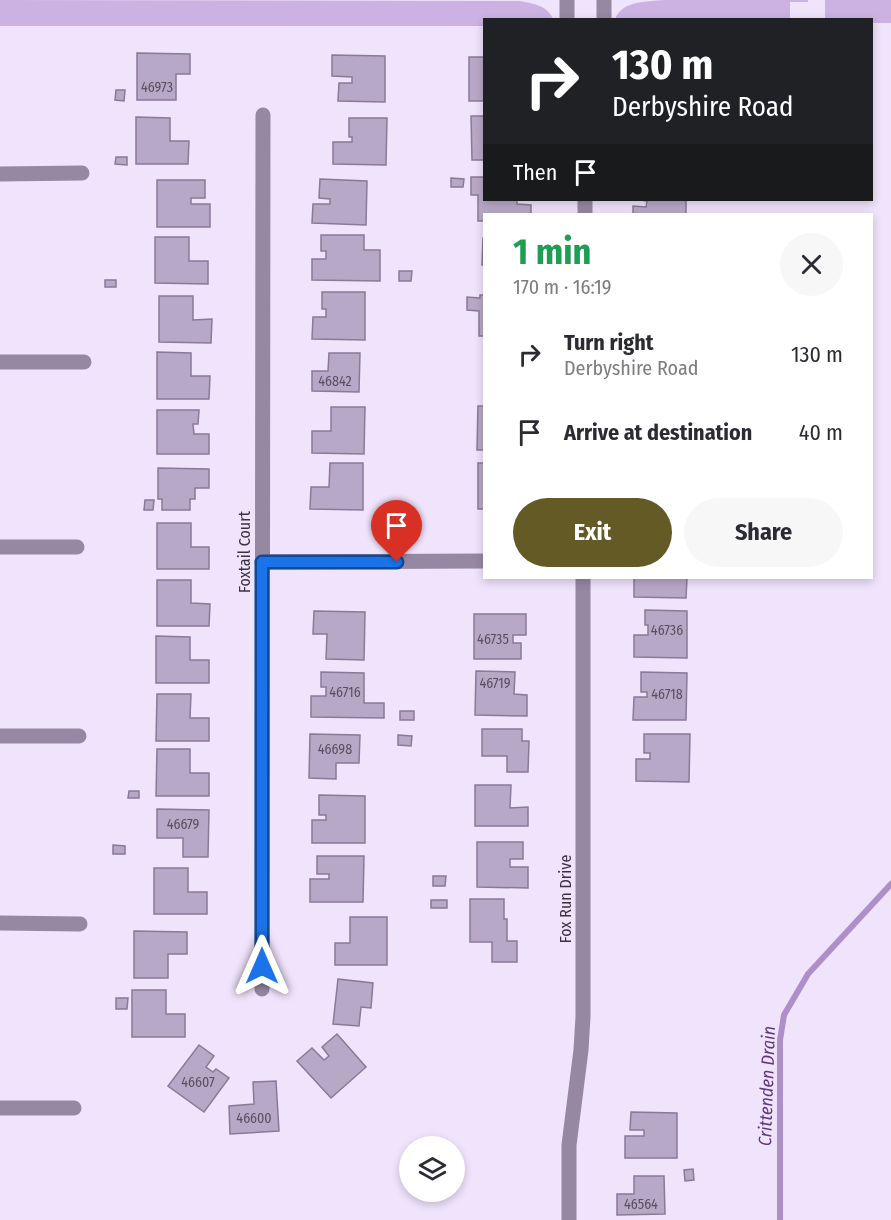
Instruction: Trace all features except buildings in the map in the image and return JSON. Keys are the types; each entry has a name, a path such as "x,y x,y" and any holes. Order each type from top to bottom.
{"street":[{"path":"567,0 567,18"},
{"path":"604,0 604,18"},
{"name":"Foxtail Court","path":"262,989 263,115"},
{"path":"0,174 82,173"},
{"path":"0,362 84,362"},
{"path":"0,547 77,547"},
{"path":"262,562 483,561"},
{"name":"Fox Run Drive","path":"569,1220 569,1145 583,1017 583,579"},
{"path":"0,736 79,736"},
{"path":"0,923 80,924"},
{"path":"0,1108 74,1108"}],"shaded area":[{"path":"0,0 520,1 544,8 552,18 483,18 483,26 0,26"},
{"path":"808,0 808,2 790,2 790,18 616,18 629,5 643,2"},
{"path":"825,0 891,0 891,23 873,23 873,18 825,18"}],"waterway":[{"name":"Crittenden Drain","path":"780,1220 780,1040 784,1015 808,974 891,884"}],"route":[{"path":"262,966 262,562 397,562"}]}
